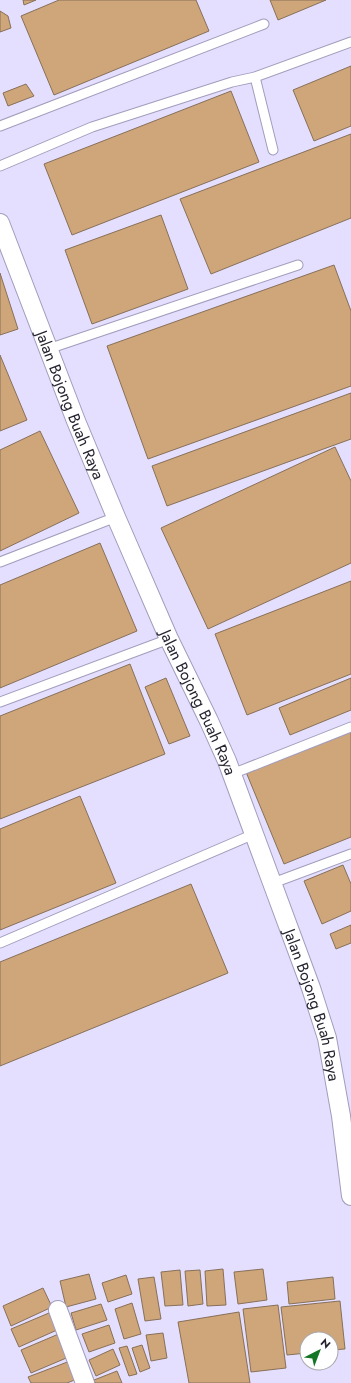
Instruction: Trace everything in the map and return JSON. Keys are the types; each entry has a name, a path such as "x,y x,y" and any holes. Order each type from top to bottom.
{"street":[{"name":"Jalan Bojong Buah Raya","path":"0,223 76,421 116,517 169,639 210,721 232,774 311,988 327,1038 341,1116 351,1196"},
{"path":"58,1310 85,1383"}],"lane":[{"path":"0,126 264,24"},
{"path":"0,166 92,127 232,82 255,77 351,42"},
{"path":"255,77 273,150"},
{"path":"48,349 298,265"},
{"path":"0,562 116,517"},
{"path":"0,702 169,639"},
{"path":"232,774 351,727"},
{"path":"0,943 254,834"},
{"path":"272,883 351,854"}],"building":[{"path":"23,0 36,0 24,5"},
{"path":"59,0 196,0 209,31 54,95 21,16"},
{"path":"270,0 326,0 278,20"},
{"path":"0,11 8,16 11,28 0,32"},
{"path":"351,66 351,126 314,141 293,90"},
{"path":"26,84 34,96 8,106 3,93"},
{"path":"231,91 259,162 72,235 44,164"},
{"path":"351,134 351,218 211,274 180,199"},
{"path":"161,215 188,289 92,324 65,250"},
{"path":"334,265 351,311 351,386 148,459 107,346"},
{"path":"0,273 18,329 0,335"},
{"path":"0,355 27,420 0,431"},
{"path":"351,393 351,439 167,506 152,466"},
{"path":"40,431 79,513 0,551 0,450"},
{"path":"335,447 351,481 351,563 208,629 161,528"},
{"path":"100,543 137,631 0,688 0,585"},
{"path":"351,581 351,674 247,715 215,634"},
{"path":"130,664 165,754 0,819 0,716"},
{"path":"166,678 190,736 169,744 145,687"},
{"path":"351,678 351,710 290,735 279,708"},
{"path":"351,730 351,837 284,864 246,772"},
{"path":"80,796 116,883 0,930 0,829"},
{"path":"343,865 351,884 351,911 322,924 304,881"},
{"path":"191,884 228,973 0,1066 0,962"},
{"path":"351,925 351,943 336,949 330,934"},
{"path":"223,1269 226,1305 207,1306 205,1271"},
{"path":"263,1269 267,1300 238,1304 234,1272"},
{"path":"180,1270 183,1305 165,1306 161,1272"},
{"path":"200,1270 203,1304 188,1306 185,1271"},
{"path":"89,1274 96,1299 66,1307 60,1281"},
{"path":"126,1275 132,1294 108,1302 102,1283"},
{"path":"154,1277 161,1319 145,1321 138,1279"},
{"path":"333,1277 335,1299 289,1304 287,1282"},
{"path":"43,1288 52,1307 11,1326 3,1306"},
{"path":"340,1301 345,1349 339,1349 339,1331 299,1331 299,1354 287,1355 281,1307"},
{"path":"132,1303 141,1334 124,1339 115,1309"},
{"path":"101,1304 107,1320 76,1330 71,1313"},
{"path":"278,1305 286,1368 251,1372 243,1309"},
{"path":"239,1312 250,1383 189,1383 178,1322"},
{"path":"49,1313 57,1330 19,1347 11,1329"},
{"path":"109,1325 115,1343 89,1352 82,1334"},
{"path":"61,1333 71,1356 31,1373 21,1350"},
{"path":"163,1333 167,1358 151,1361 146,1335"},
{"path":"142,1345 150,1368 140,1372 132,1348"},
{"path":"127,1346 137,1374 129,1376 119,1348"},
{"path":"113,1349 120,1365 96,1376 89,1360"},
{"path":"70,1361 77,1379 67,1383 31,1383 28,1377"},
{"path":"117,1371 122,1383 95,1383 94,1380"}]}
